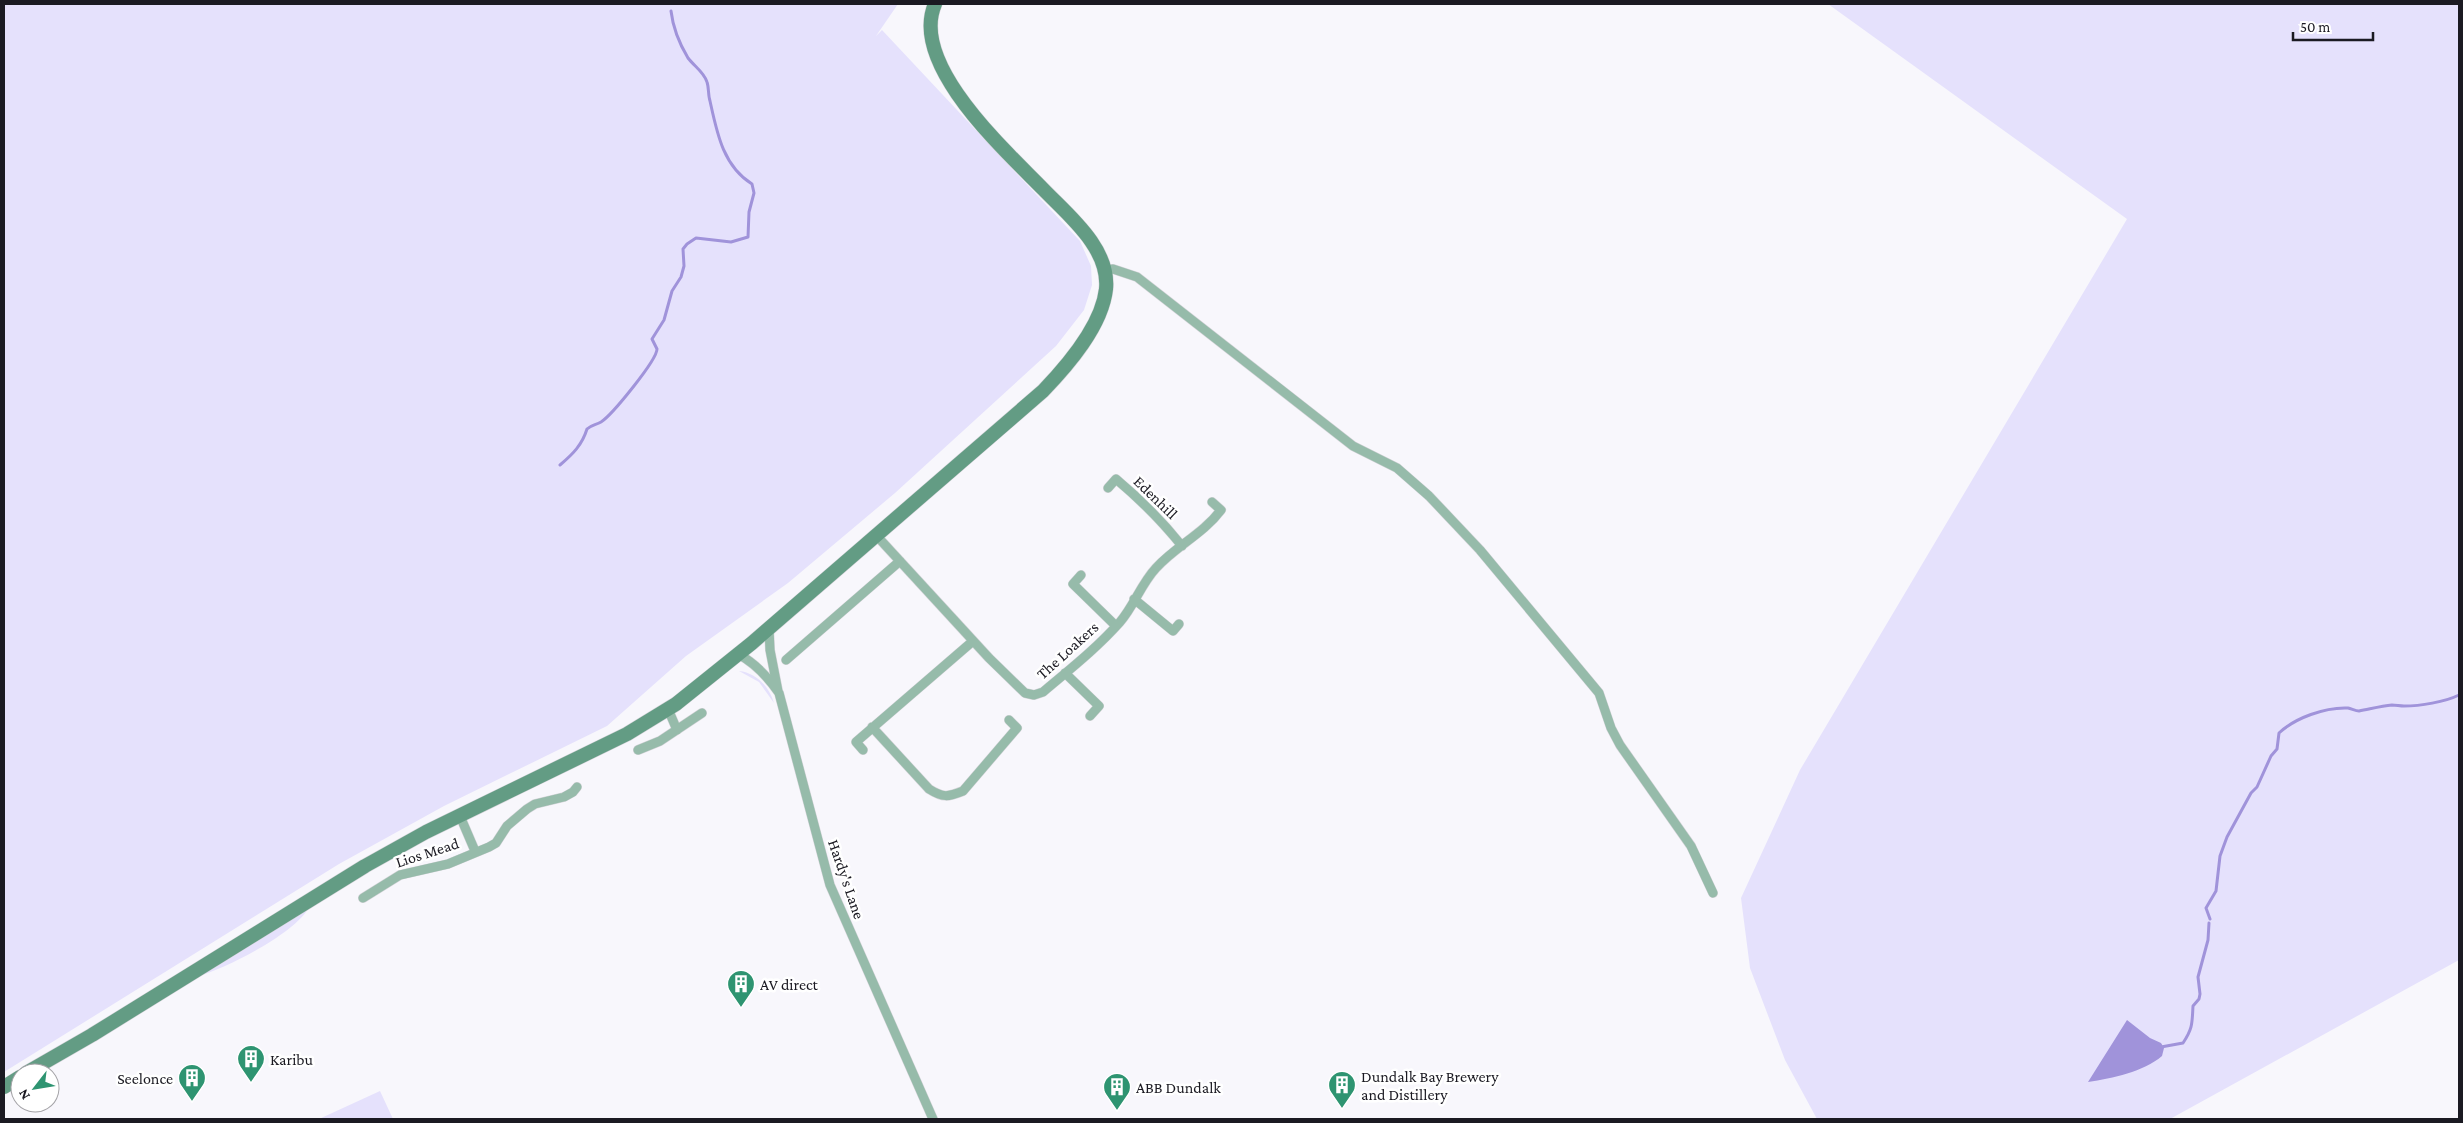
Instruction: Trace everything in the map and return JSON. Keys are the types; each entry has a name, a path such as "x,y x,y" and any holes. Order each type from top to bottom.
{"main road":[{"path":"43,1063 92,1035 319,893 419,836 627,734 668,709 769,628 875,534 1043,391 1063,371 1079,349 1102,307 1106,288 1104,270 1090,239 974,115 943,71 934,51 930,27 935,4"}],"street":[{"path":"1104,270 1113,269 1137,277 1353,446 1396,468 1429,496 1480,550 1599,692 1610,728 1691,846 1713,893"},
{"name":"Edenhill","path":"1108,488 1116,479 1133,492 1164,523 1182,546"},
{"name":"The Loakers","path":"875,534 973,641 1025,693 1034,695 1043,692 1116,626 1155,570 1182,546 1197,536 1221,510 1212,502"},
{"path":"786,660 900,561"},
{"path":"1081,575 1072,584 1116,626"},
{"path":"1134,599 1173,631 1179,624"},
{"path":"769,628 770,650 779,693"},
{"path":"863,750 856,742 973,641"},
{"name":"Hardy's Lane","path":"738,654 746,658 764,674 779,693 830,885 933,1119"},
{"path":"1065,673 1099,706 1090,716"},
{"path":"668,709 677,730"},
{"path":"638,750 660,742 702,713"},
{"path":"872,727 930,789 940,796 950,797 963,791 1017,728 1009,720"},
{"name":"Lios Mead","path":"363,898 400,875 448,864 496,843 507,826 535,804 564,796 573,792 577,787"},
{"name":"Lios Mead","path":"460,816 475,851"}],"shaded area":[{"path":"4,4 898,4 876,36 882,30 1080,241 1091,266 1092,285 1084,310 1056,346 895,493 788,583 686,656 607,726 444,806 339,864 18,1063 10,1063 10,1068 4,1072"},
{"path":"1828,4 2459,4 2459,960 2170,1119 1817,1119 1785,1060 1750,968 1741,898 1800,770 2127,219"},
{"path":"739,671 757,678 765,686 774,703 759,682"},
{"path":"309,907 302,917 276,938 243,958 199,976"},
{"path":"2127,1020 2150,1038 2161,1043 2164,1048 2162,1056 2137,1070 2088,1082"},
{"path":"380,1091 393,1119 319,1119"}],"waterway":[{"path":"560,465 576,449 587,429 601,422 624,399 650,364 657,349 652,339 664,320 672,291 681,277 684,266 683,249 687,244 696,238 731,242 748,237 749,212 754,193 752,184 734,168 723,148 715,125 706,78 688,58 682,47 671,11"},
{"path":"2210,919 2206,908 2216,891 2220,856 2227,837 2251,793 2257,787 2271,756 2277,749 2279,733 2302,718 2330,709 2348,708 2359,711 2392,705 2417,705 2440,702 2459,695"},
{"path":"2161,1047 2183,1043 2190,1029 2193,1006 2199,999 2200,994 2198,977 2208,940 2209,923"}],"place":[{"name":"AV direct","path":"741,1008"},
{"name":"Karibu","path":"251,1083"},
{"name":"Seelonce","path":"192,1102"},
{"name":"Dundalk Bay Brewery and Distillery","path":"1342,1109"},
{"name":"ABB Dundalk","path":"1117,1111"}]}
